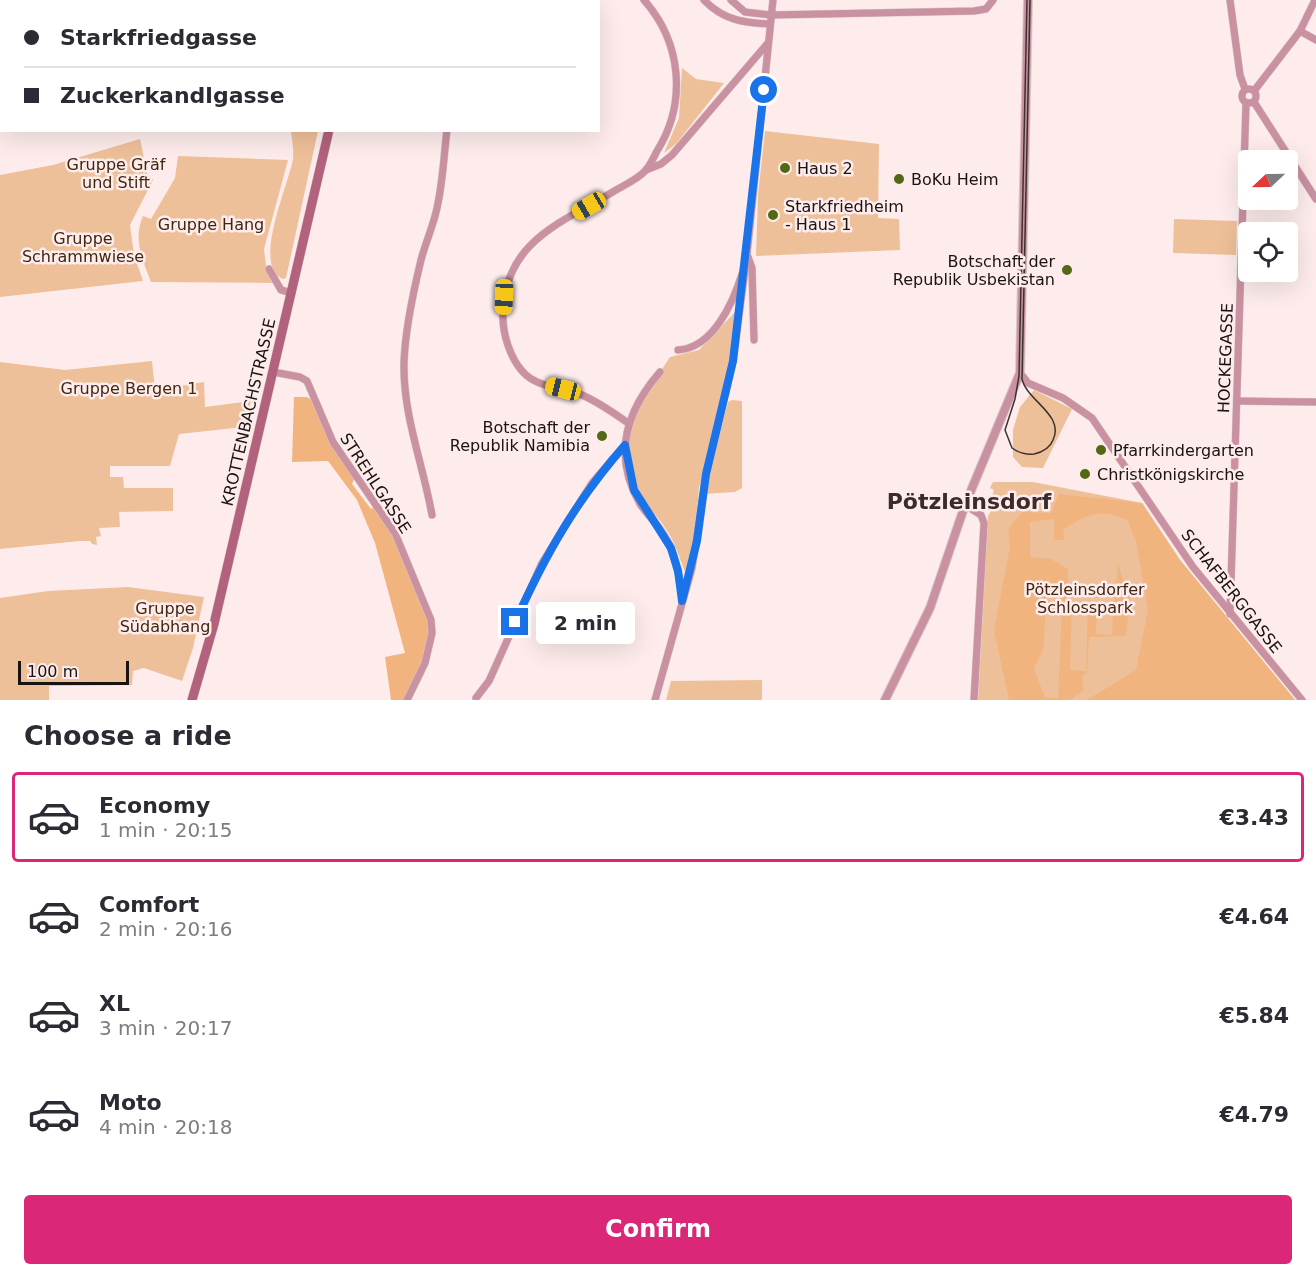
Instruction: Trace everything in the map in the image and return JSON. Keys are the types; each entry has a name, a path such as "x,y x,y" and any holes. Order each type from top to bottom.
{"main road":[{"name":"KROTTENBACHSTRASSE","path":"192,700 214,624 329,132"}],"street":[{"path":"644,0 655,13 668,39 674,55 677,79 676,105 670,127 645,171"},
{"path":"704,0 718,12 733,20 770,24"},
{"path":"731,0 746,12 771,15 974,11 986,9 993,0"},
{"path":"656,700 697,541 706,474 728,388 747,254 773,0"},
{"path":"885,700 930,608 965,505 1020,374 1028,0"},
{"name":"HOCKEGASSE","path":"1230,0 1240,75 1245,89 1243,97 1250,103"},
{"path":"1245,89 1254,91 1300,32 1315,0"},
{"path":"1300,32 1316,40"},
{"path":"628,423 581,394 540,383 524,373 513,356 505,333 504,297 509,276 530,243 645,171 662,164 768,44"},
{"name":"HOCKEGASSE","path":"1230,614 1250,103 1254,91"},
{"path":"1250,103 1316,199"},
{"path":"432,515 425,473 409,423 404,361 421,260 438,204 447,132"},
{"path":"747,254 752,268 754,340"},
{"path":"678,350 695,347 716,326 732,301 747,254"},
{"path":"269,268 281,290 292,293"},
{"name":"STREHLGASSE","path":"273,372 300,377 307,381 333,442 361,485 387,518 404,552 431,620 432,633 425,663 407,700"},
{"path":"660,372 641,396 628,423 625,445 634,490 671,548 678,571 682,601"},
{"name":"SCHAFBERGGASSE","path":"1020,374 1028,383 1063,398 1092,418 1193,567 1302,700"},
{"path":"1237,401 1316,402"},
{"path":"476,698 489,681 548,553 592,483 625,445"},
{"path":"965,505 981,515 984,523 974,700"}],"green space":[{"path":"682,68 696,79 724,83 676,144 664,153 679,118"},
{"path":"765,131 879,144 878,218 899,219 900,250 756,256 758,195"},
{"path":"291,132 318,132 286,278 283,279 274,271 270,258 271,242 293,159"},
{"path":"140,139 147,173 153,180 130,225 134,255 143,281 0,297 0,175 53,165"},
{"name":"Gruppe Hang","path":"178,156 288,160 264,249 266,266 272,283 151,282 140,249 140,224 143,216 151,219 175,178"},
{"path":"1174,219 1237,221 1236,255 1173,253"},
{"path":"736,311 728,378 699,488 694,547 685,572 671,537 646,504 635,483 630,464 629,445 632,428 647,393 670,357 699,350"},
{"name":"Gruppe Bergen 1","path":"152,361 155,390 204,382 205,407 251,401 244,427 179,434 170,466 110,466 110,477 123,477 124,488 173,488 173,511 119,512 120,527 99,528 101,536 96,537 97,545 90,541 80,541 0,549 0,362 65,370"},
{"path":"1034,390 1072,409 1043,468 1022,467 1013,457 1013,430 1020,407"},
{"path":"742,401 742,488 735,492 704,494 728,402"},
{"name":"Pötzleinsdorfer Schlosspark","path":"993,482 1033,482 1142,503 1180,560 1295,700 978,700 988,516 991,511 984,505 987,496 992,496 994,490 990,488"},
{"name":"Gruppe Südabhang","path":"128,587 204,597 193,648 182,681 144,668 133,671 132,685 49,686 49,700 0,700 0,598 48,591"},
{"path":"762,680 762,700 666,700 671,681"}],"shaded area":[{"path":"294,397 307,397 313,401 329,441 354,479 352,484 371,509 376,506 408,567 424,604 430,630 429,639 421,666 404,700 391,700 385,657 405,653 375,543 357,500 328,461 292,462"},
{"path":"1059,494 1142,503 1180,560 1295,700 1087,700 1136,670 1148,610 1136,542 1128,521 1102,513 1087,516 1063,530 1065,540 1054,540 1054,519 1030,522 1030,557 1051,559 1068,569 1067,604 1072,604 1070,670 1086,671 1088,605 1075,604 1114,605 1118,564 1130,599 1126,636 1089,637 1087,672 1082,677 1084,690 1070,700 1009,700 994,631 1010,546 1008,529 1022,512 1051,513","holes":["1046,585 1063,586 1058,698 1045,697 1034,669 1044,648","1097,608 1113,609 1112,635 1096,634"]}],"tram line":[{"path":"1027,0 1019,376 1015,399 1005,430 1012,448 1022,453 1034,454 1052,443 1055,431 1050,416 1025,387 1022,379 1030,0"}],"place":[{"name":"Haus 2","path":"785,168"},
{"name":"BoKu Heim","path":"899,179"},
{"name":"Starkfriedheim - Haus 1","path":"773,215"},
{"name":"Botschaft der Republik Usbekistan","path":"1067,270"},
{"name":"Botschaft der Republik Namibia","path":"602,436"},
{"name":"Pfarrkindergarten","path":"1101,450"},
{"name":"Christkönigskirche","path":"1085,474"}],"district":[{"name":"Pötzleinsdorf","path":"969,501"}],"route":[{"path":"515,622 542,563 571,514 592,483 625,445 628,472 637,497 671,548 678,571 682,601 692,568 706,474 733,361 746,271 764,90"}],"park label":[{"name":"Gruppe Gräf und Stift","path":"116,173"},
{"name":"Gruppe Schrammwiese","path":"83,247"}]}
